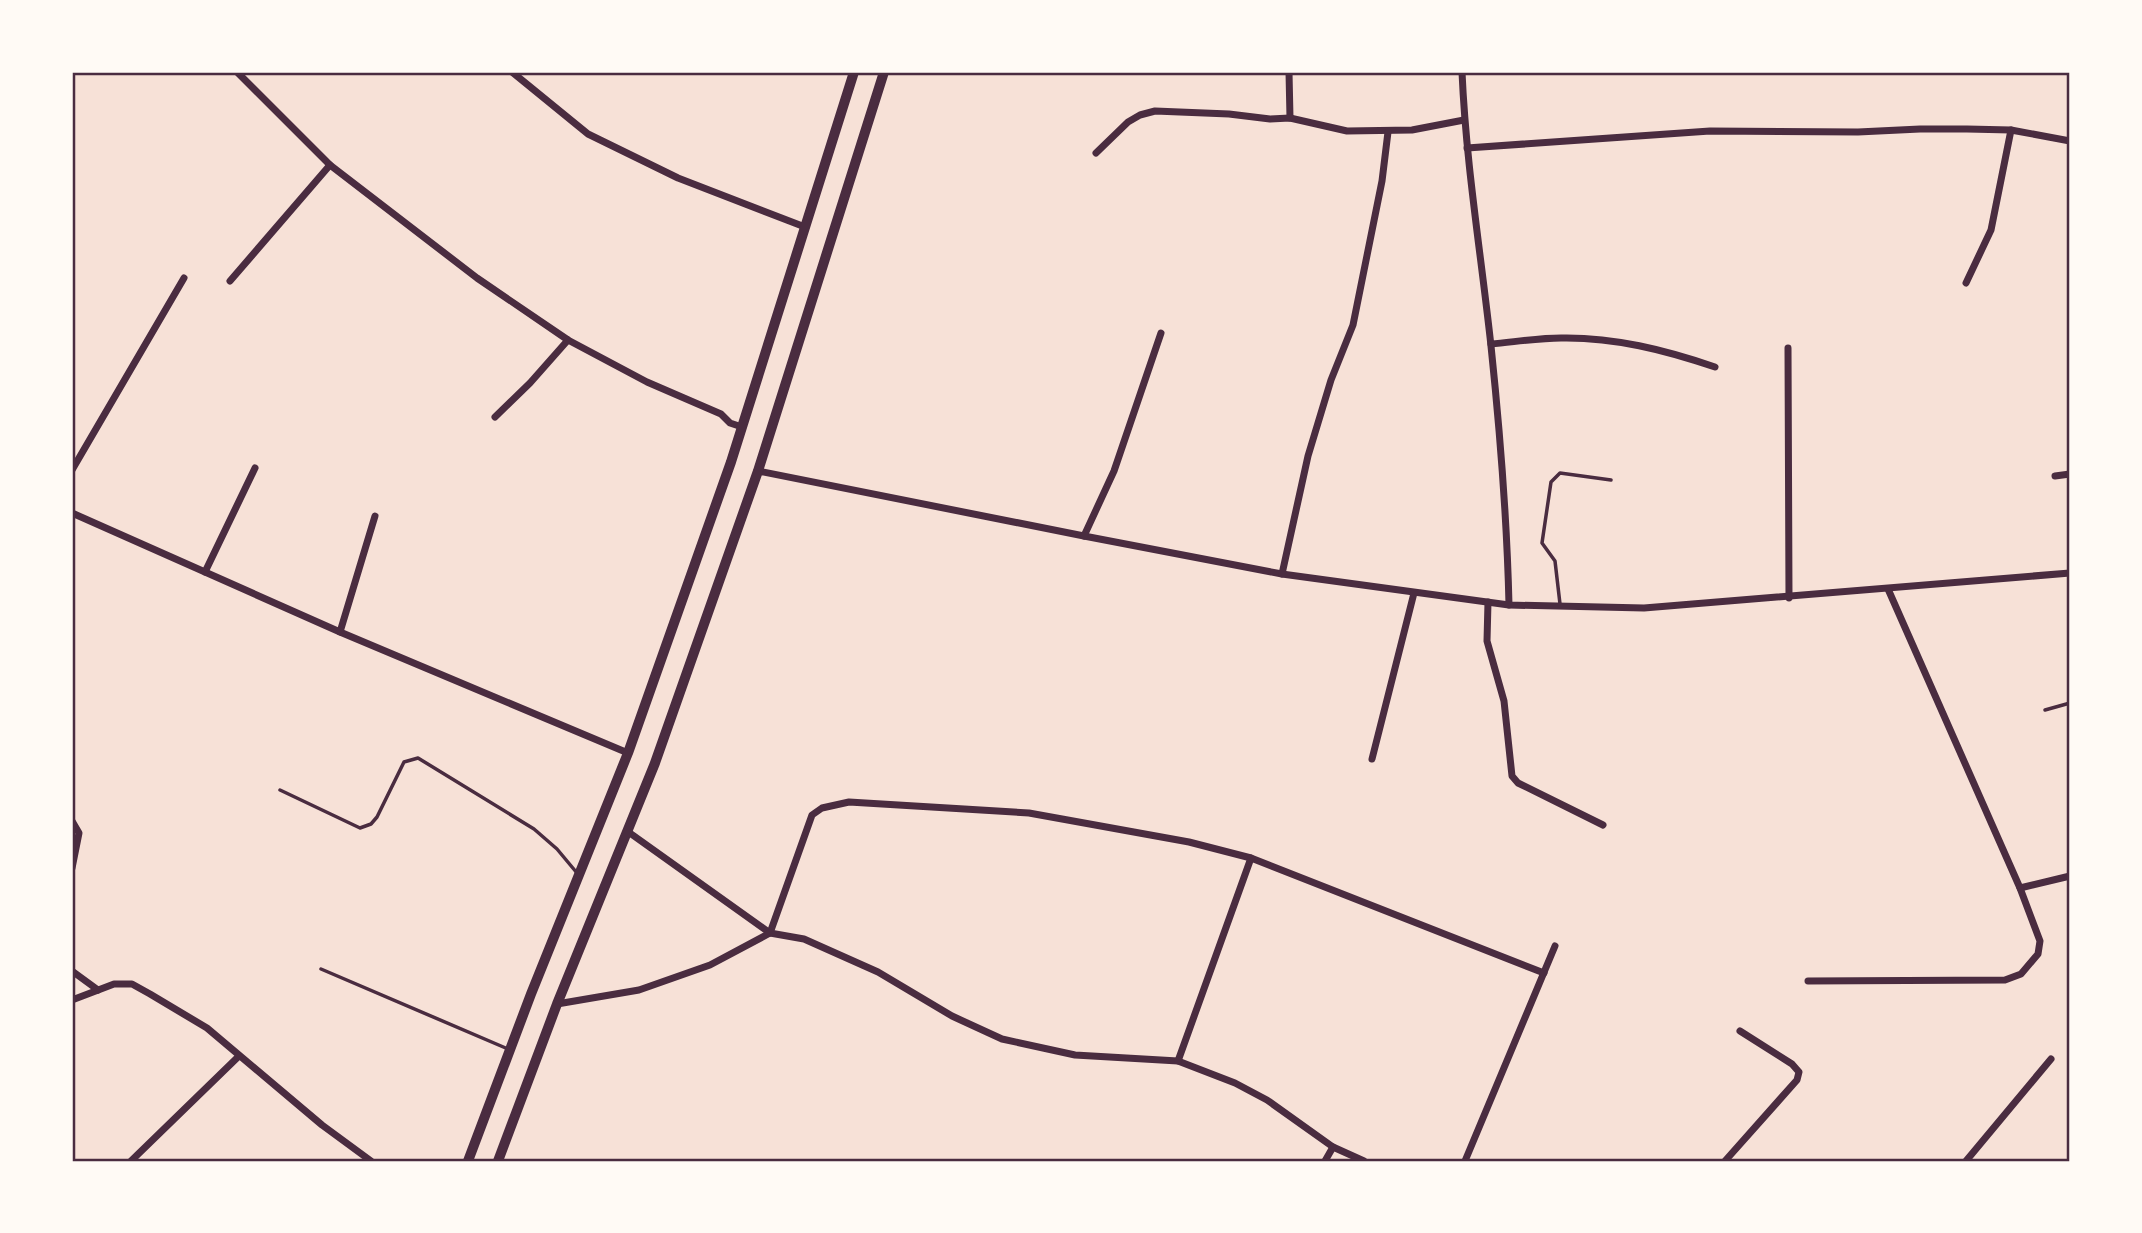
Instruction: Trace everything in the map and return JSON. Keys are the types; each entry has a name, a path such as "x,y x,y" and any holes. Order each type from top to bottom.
{"main road":[{"path":"468,1161 628,753 742,427 854,72"},
{"path":"499,1161 557,1004 655,763 758,471 884,72"}],"street":[{"path":"237,72 330,164 477,278 568,340 647,382 721,414 730,423 742,427"},
{"path":"512,72 588,134 678,178 805,227"},
{"path":"1289,72 1290,118"},
{"path":"1462,72 1472,204 1491,344 1506,507 1509,605"},
{"path":"1096,153 1128,122 1140,114 1155,111 1290,118 1347,131 1412,130 1464,120"},
{"path":"1467,148 1710,131 2011,131 2070,141"},
{"path":"1966,284 1991,230 2011,131"},
{"path":"1282,573 1308,456 1331,380 1353,325 1382,181 1388,132"},
{"path":"230,281 330,164"},
{"path":"72,470 184,278"},
{"path":"1084,537 1114,471 1161,333"},
{"path":"1491,344 1561,338 1611,341 1671,352 1715,367"},
{"path":"495,417 568,340"},
{"path":"1788,348 1789,598"},
{"path":"205,572 255,468"},
{"path":"758,471 1084,537 1282,573 1509,605 1644,608 2070,573"},
{"path":"2055,477 2070,474"},
{"path":"72,513 340,632 628,753"},
{"path":"340,632 375,516"},
{"path":"1808,981 1991,981 2021,974 2038,954 2040,941 2020,888 1888,589"},
{"path":"1372,759 1414,593"},
{"path":"1488,602 1487,641 1504,701 1512,776 1518,783 1603,825"},
{"path":"557,1004 639,990 710,965 770,933 812,815 822,808 849,802 1029,813 1189,842 1251,858 1544,973"},
{"path":"72,821 79,833 72,868"},
{"path":"627,831 770,933 804,939 878,972 952,1016 1002,1039 1075,1055 1178,1061 1235,1083 1267,1100 1333,1147 1364,1161"},
{"path":"1178,1061 1251,858"},
{"path":"2020,888 2070,876"},
{"path":"1465,1161 1555,946"},
{"path":"72,971 98,990"},
{"path":"72,1000 114,984 132,984 207,1028 322,1125 371,1161"},
{"path":"1725,1161 1797,1080 1800,1072 1740,1031"},
{"path":"131,1161 239,1056"},
{"path":"1966,1161 2051,1059"},
{"path":"1325,1161 1333,1147"}],"lane":[{"path":"1560,606 1555,561 1542,543 1551,482 1560,473 1611,480"},
{"path":"2045,710 2070,703"},
{"path":"280,790 360,828 371,824 377,817 404,762 418,758 534,829 579,875"},
{"path":"321,970 510,1049"}]}
